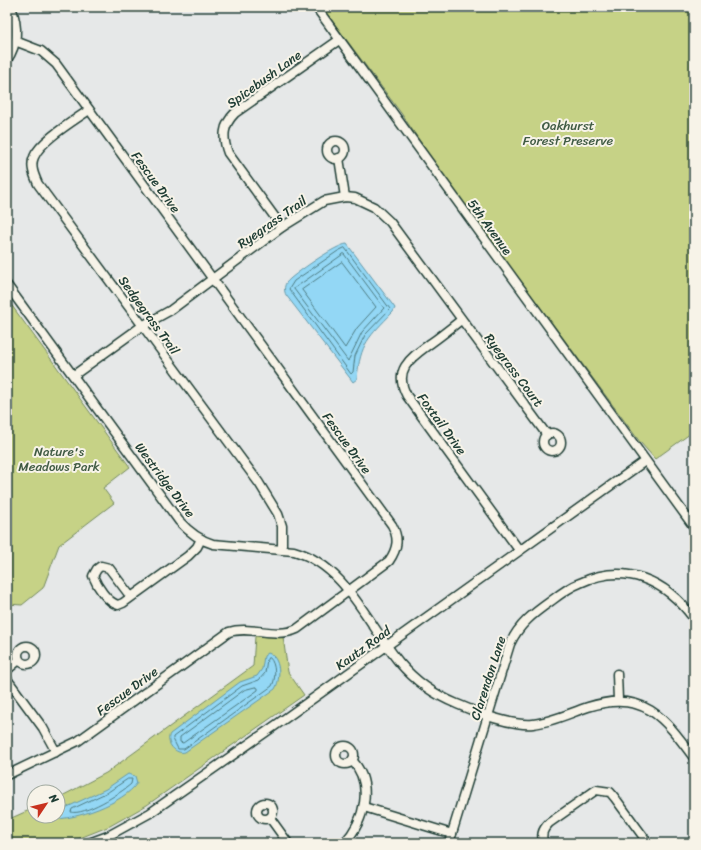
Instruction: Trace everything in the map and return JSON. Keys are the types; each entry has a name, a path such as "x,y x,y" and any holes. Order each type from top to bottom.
{"street":[{"path":"7,60 15,41 15,21 11,7"},
{"name":"5th Avenue","path":"316,7 694,527"},
{"name":"Spicebush Lane","path":"282,228 228,153 224,142 224,132 227,121 235,113 339,40"},
{"name":"Fescue Drive","path":"7,775 78,741 228,632 240,630 291,632 389,561 396,548 396,533 392,525 89,110 49,57 33,46 15,41"},
{"name":"Sedgegrass Trail","path":"89,110 38,150 32,164 34,175 38,184 259,483 278,514 282,526 282,549"},
{"path":"339,158 345,197"},
{"name":"Ryegrass Trail","path":"74,375 142,326 172,310 282,228 324,201 345,197 355,198 366,202 383,214 461,320"},
{"name":"Westridge Drive","path":"7,285 179,521 191,533 201,539 220,545 282,549 306,554 322,564 337,577 407,671 427,688 459,705 518,723 532,724 555,719 588,707 618,700 642,707 658,715 670,726 694,758"},
{"name":"Ryegrass Court","path":"461,320 547,435"},
{"name":"Foxtail Drive","path":"461,320 409,360 403,371 402,384 407,396 519,550"},
{"name":"Kautz Road","path":"89,843 108,836 150,813 387,646 645,461"},
{"path":"131,597 109,568 101,566 94,572 93,576 95,580 113,603 118,605 131,597 188,556 197,548 201,539"},
{"name":"Clarendon Lane","path":"449,843 510,644 517,630 535,612 579,583 608,575 626,574 644,579 668,591 683,604 694,619"},
{"path":"7,670 19,660"},
{"path":"617,674 618,700"},
{"path":"7,679 46,732 56,752"},
{"path":"344,843 356,827 364,807 364,784 359,767 352,760"},
{"path":"544,843 542,835 544,828 596,790 610,792 648,843"},
{"path":"364,807 452,834"},
{"path":"270,818 288,843"}],"green space":[{"name":"Oakhurst Forest Preserve","path":"322,7 694,7 694,431 655,459 640,442 444,177 401,113"},
{"name":"Nature's Meadows Park","path":"7,299 130,467 103,488 114,503 59,545 43,588 22,605 7,604"},
{"path":"255,636 283,637 288,672 304,695 147,805 110,826 75,840 60,843 7,843 7,820 26,812 26,824 66,824 66,794 106,773 253,666"}],"water":[{"path":"347,244 395,308 367,341 358,367 357,379 353,382 286,295 284,289 286,283 305,267 334,249"},
{"path":"268,653 275,659 279,669 275,689 185,752 178,752 172,748 169,741 170,734 240,682 257,676 262,669 264,656"},
{"path":"128,774 135,776 137,783 131,790 121,797 98,809 66,818 66,808 106,789"}]}
